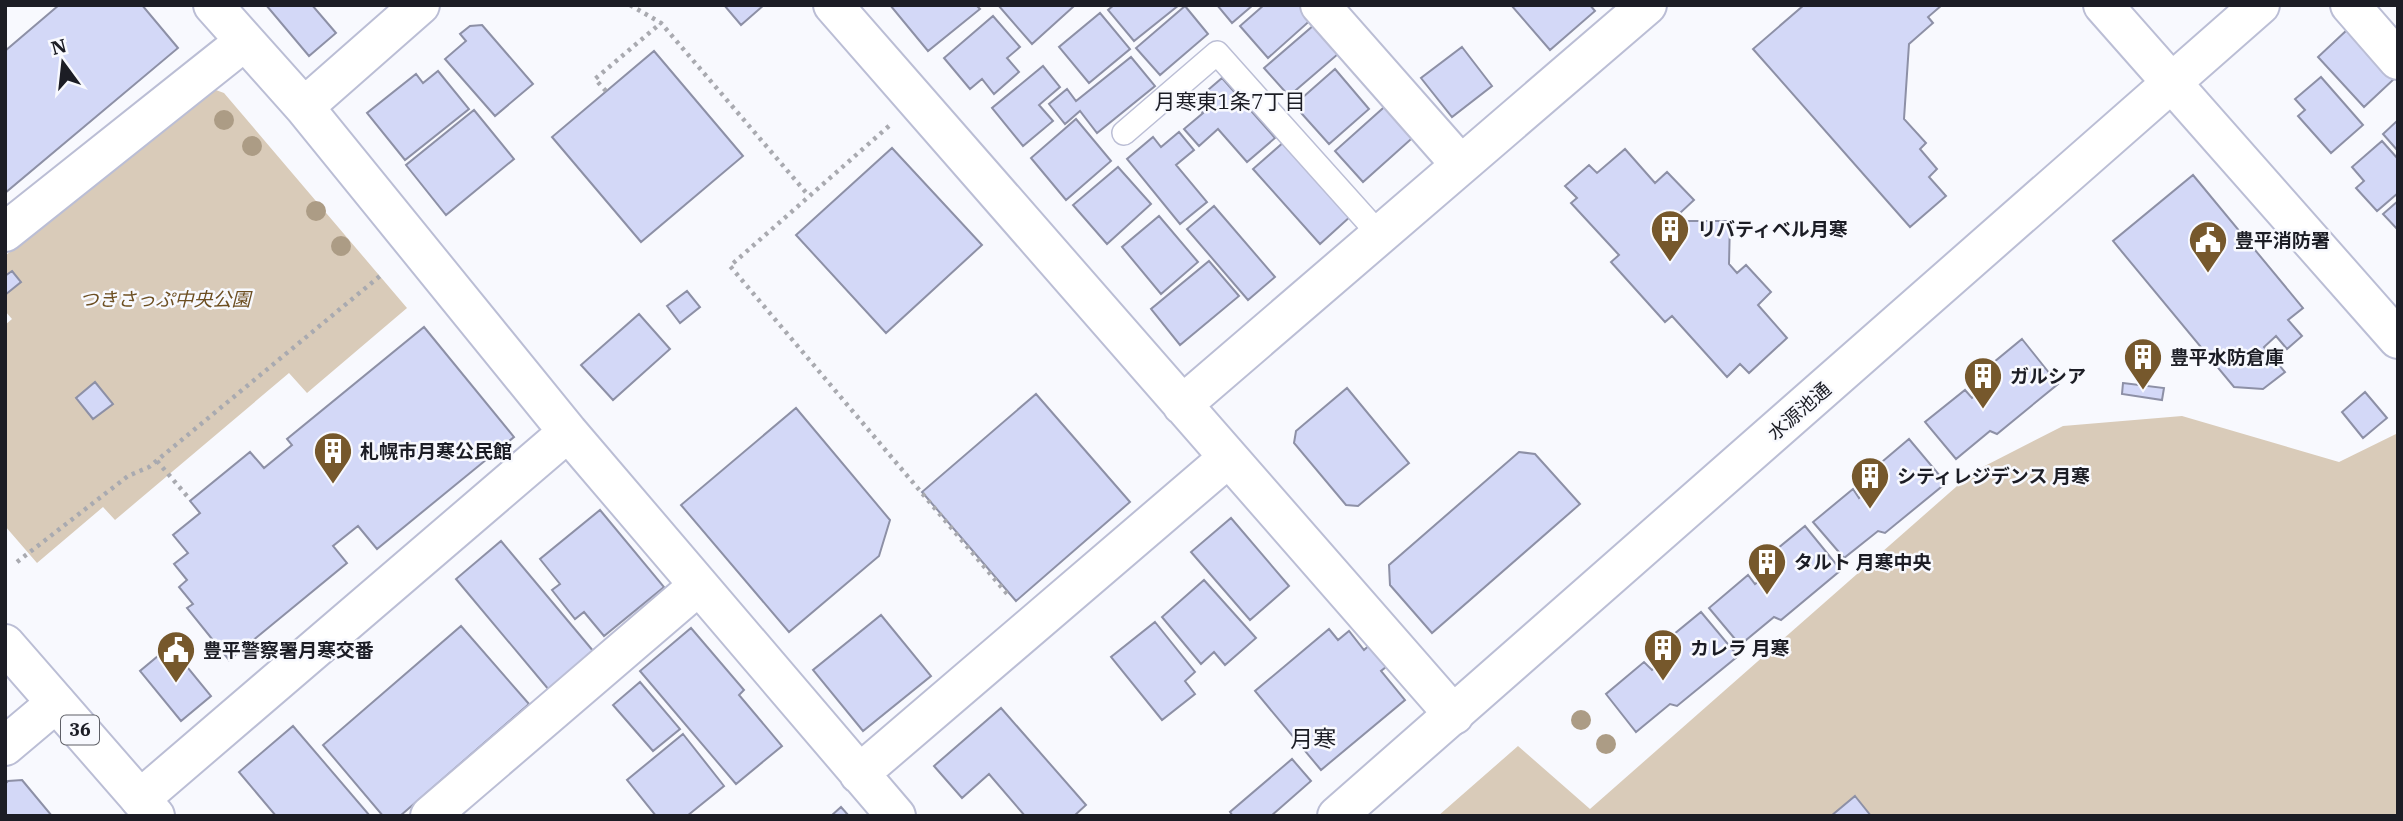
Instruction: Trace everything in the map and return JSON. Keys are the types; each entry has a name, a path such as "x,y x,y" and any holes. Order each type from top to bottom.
{"main road":[{"path":"213,5 304,107 568,432 896,816"},
{"path":"304,107 420,5"},
{"path":"833,5 1454,715"},
{"path":"1320,5 1461,165"},
{"path":"1182,405 1647,5"},
{"path":"2103,5 2398,340"},
{"name":"水源池通","path":"1337,816 2260,5"},
{"path":"2350,5 2398,60"},
{"path":"5,232 245,41"},
{"path":"148,807 568,432"},
{"path":"859,774 1228,458"},
{"path":"430,816 698,586"},
{"name":"36","path":"5,644 148,807"},
{"path":"5,746 57,703"}],"lane":[{"path":"1124,133 1217,54 1380,235"}],"path":[{"path":"630,5 661,23 809,196"},
{"path":"606,91 595,79 661,23"},
{"path":"892,123 730,266 1011,598"},
{"path":"17,562 128,476 157,461 380,276"},
{"path":"157,461 187,496"}],"green space":[{"name":"つきさっぷ中央公園","path":"205,86 224,93 407,308 307,393 289,373 115,520 103,507 37,563 5,526 5,325 12,319 5,311 5,256"},
{"path":"2182,416 2339,462 2398,433 2398,816 1438,816 1518,746 1590,809 1973,472 2063,426"}],"building":[{"path":"59,5 142,5 178,48 5,193 5,51"},
{"path":"266,5 312,5 336,33 309,56"},
{"path":"724,5 764,5 741,25"},
{"path":"890,5 976,5 980,9 928,51"},
{"path":"998,5 1071,5 1073,7 1032,44"},
{"path":"1114,5 1179,5 1134,41 1108,10"},
{"path":"1217,5 1253,5 1232,23"},
{"path":"1264,5 1304,5 1314,17 1268,58 1240,26"},
{"path":"1511,5 1590,5 1595,11 1550,50"},
{"path":"1804,5 1942,5 1928,17 1933,23 1909,44 1904,119 1926,143 1920,149 1937,169 1929,177 1946,196 1910,227 1753,49"},
{"path":"1185,6 1208,34 1160,75 1136,48"},
{"path":"1100,13 1130,49 1089,83 1059,47"},
{"path":"993,16 1020,47 1007,58 1019,72 994,94 982,79 970,89 944,58"},
{"path":"482,25 533,84 495,116 445,59 466,41 460,34 470,26"},
{"path":"1314,25 1338,54 1289,96 1264,68"},
{"path":"2348,29 2394,79 2364,107 2318,57"},
{"path":"1462,47 1492,86 1452,117 1421,78"},
{"path":"654,51 743,156 641,242 552,137"},
{"path":"1131,57 1155,86 1097,133 1080,111 1065,124 1049,104 1067,89 1076,101"},
{"path":"1043,66 1060,87 1039,105 1053,121 1023,146 992,108"},
{"path":"1335,69 1369,109 1329,144 1294,105"},
{"path":"438,71 469,109 405,160 367,113 416,74 423,83"},
{"path":"2321,77 2363,125 2331,153 2298,116 2305,110 2295,99"},
{"path":"1222,78 1275,138 1247,162 1218,129 1199,146 1184,129 1203,113 1194,102"},
{"path":"1391,101 1419,132 1363,182 1335,151"},
{"path":"474,110 514,159 446,215 406,165"},
{"path":"1076,119 1111,161 1066,200 1031,158"},
{"path":"2398,120 2398,151 2383,134"},
{"path":"1179,132 1194,150 1176,165 1207,202 1180,224 1127,159 1153,137 1161,147"},
{"path":"1285,141 1352,215 1320,244 1253,169"},
{"path":"2382,141 2398,159 2398,193 2377,211 2356,188 2364,181 2352,167"},
{"path":"892,148 982,245 886,333 796,235"},
{"name":"リバティベル月寒","path":"1625,149 1655,183 1667,172 1694,200 1680,213 1687,221 1730,221 1729,264 1737,273 1746,265 1771,292 1758,305 1787,338 1749,373 1740,364 1727,377 1672,316 1665,322 1611,262 1619,255 1571,203 1577,198 1565,186 1589,165 1597,173"},
{"path":"1118,167 1151,204 1107,244 1073,205"},
{"name":"豊平消防署","path":"2193,175 2303,308 2288,320 2302,336 2287,349 2276,336 2264,347 2285,372 2263,389 2234,387 2113,241"},
{"path":"2398,201 2398,230 2383,214"},
{"path":"1214,206 1275,277 1248,300 1187,229"},
{"path":"1159,216 1198,262 1161,294 1122,247"},
{"path":"1209,261 1239,296 1180,345 1151,309"},
{"path":"12,271 21,282 5,295 5,276"},
{"path":"687,291 700,307 680,323 667,306"},
{"path":"639,314 670,349 613,400 581,365"},
{"name":"札幌市月寒公民館","path":"424,327 514,437 377,549 358,526 333,546 347,563 229,660 187,608 193,604 179,587 187,580 174,564 188,553 173,535 200,513 190,501 250,452 264,468 292,445 287,439"},
{"name":"ガルシア","path":"2022,339 2058,384 1997,434 1990,431 1956,459 1925,422 1965,390 1972,398 1991,383 1982,372"},
{"path":"95,382 113,404 93,419 76,398"},
{"name":"豊平水防倉庫","path":"2123,383 2164,388 2162,400 2122,394"},
{"path":"1347,388 1409,463 1358,506 1346,505 1294,443 1296,431"},
{"path":"2365,392 2387,418 2363,438 2342,412"},
{"path":"1036,394 1130,502 1016,601 922,492"},
{"path":"796,408 890,520 879,556 789,632 681,505"},
{"name":"シティレジデンス 月寒","path":"1909,439 1946,483 1885,533 1878,531 1844,558 1813,522 1853,489 1859,498 1879,482 1870,472"},
{"path":"1519,452 1535,454 1580,504 1432,633 1390,585 1389,565"},
{"path":"600,510 664,587 604,636 584,612 575,619 552,590 560,584 540,559"},
{"path":"1231,518 1289,586 1250,620 1191,552"},
{"name":"タルト 月寒中央","path":"1805,526 1841,570 1781,620 1774,617 1740,645 1709,608 1748,575 1755,584 1775,569 1766,558"},
{"path":"501,541 594,652 549,690 456,579"},
{"path":"1204,580 1256,638 1225,665 1214,652 1201,664 1162,617"},
{"name":"カレラ 月寒","path":"1701,612 1738,656 1677,706 1670,704 1636,732 1606,694 1644,662 1652,670 1670,655 1662,644"},
{"path":"881,615 931,676 863,731 813,670"},
{"path":"1155,622 1195,672 1185,681 1195,694 1162,720 1111,657"},
{"path":"461,626 529,704 400,816 383,816 323,745"},
{"path":"691,628 744,690 739,695 782,746 736,784 640,671"},
{"path":"1329,629 1338,640 1349,631 1364,650 1374,641 1391,663 1381,671 1405,700 1321,770 1255,691"},
{"name":"豊平警察署月寒交番","path":"170,646 211,696 181,721 140,671"},
{"path":"640,682 680,729 653,751 613,705"},
{"path":"1001,708 1086,805 1074,816 1025,816 989,774 962,798 934,766"},
{"path":"293,726 370,816 276,816 239,772"},
{"path":"683,734 724,786 687,816 656,816 627,780"},
{"path":"1292,759 1311,781 1271,816 1233,816 1230,812"},
{"path":"22,780 52,816 5,816 5,784 8,781"},
{"path":"1855,796 1871,816 1831,816"},
{"path":"841,807 849,816 831,816"}],"place":[{"name":"リバティベル月寒","path":"1670,263"},
{"name":"豊平消防署","path":"2208,274"},
{"name":"豊平水防倉庫","path":"2143,391"},
{"name":"ガルシア","path":"1983,410"},
{"name":"札幌市月寒公民館","path":"333,485"},
{"name":"シティレジデンス 月寒","path":"1870,510"},
{"name":"タルト 月寒中央","path":"1767,596"},
{"name":"カレラ 月寒","path":"1663,682"},
{"name":"豊平警察署月寒交番","path":"176,684"}],"district":[{"name":"月寒東1条7丁目","path":"1230,102"},
{"name":"月寒","path":"1313,739"}]}
